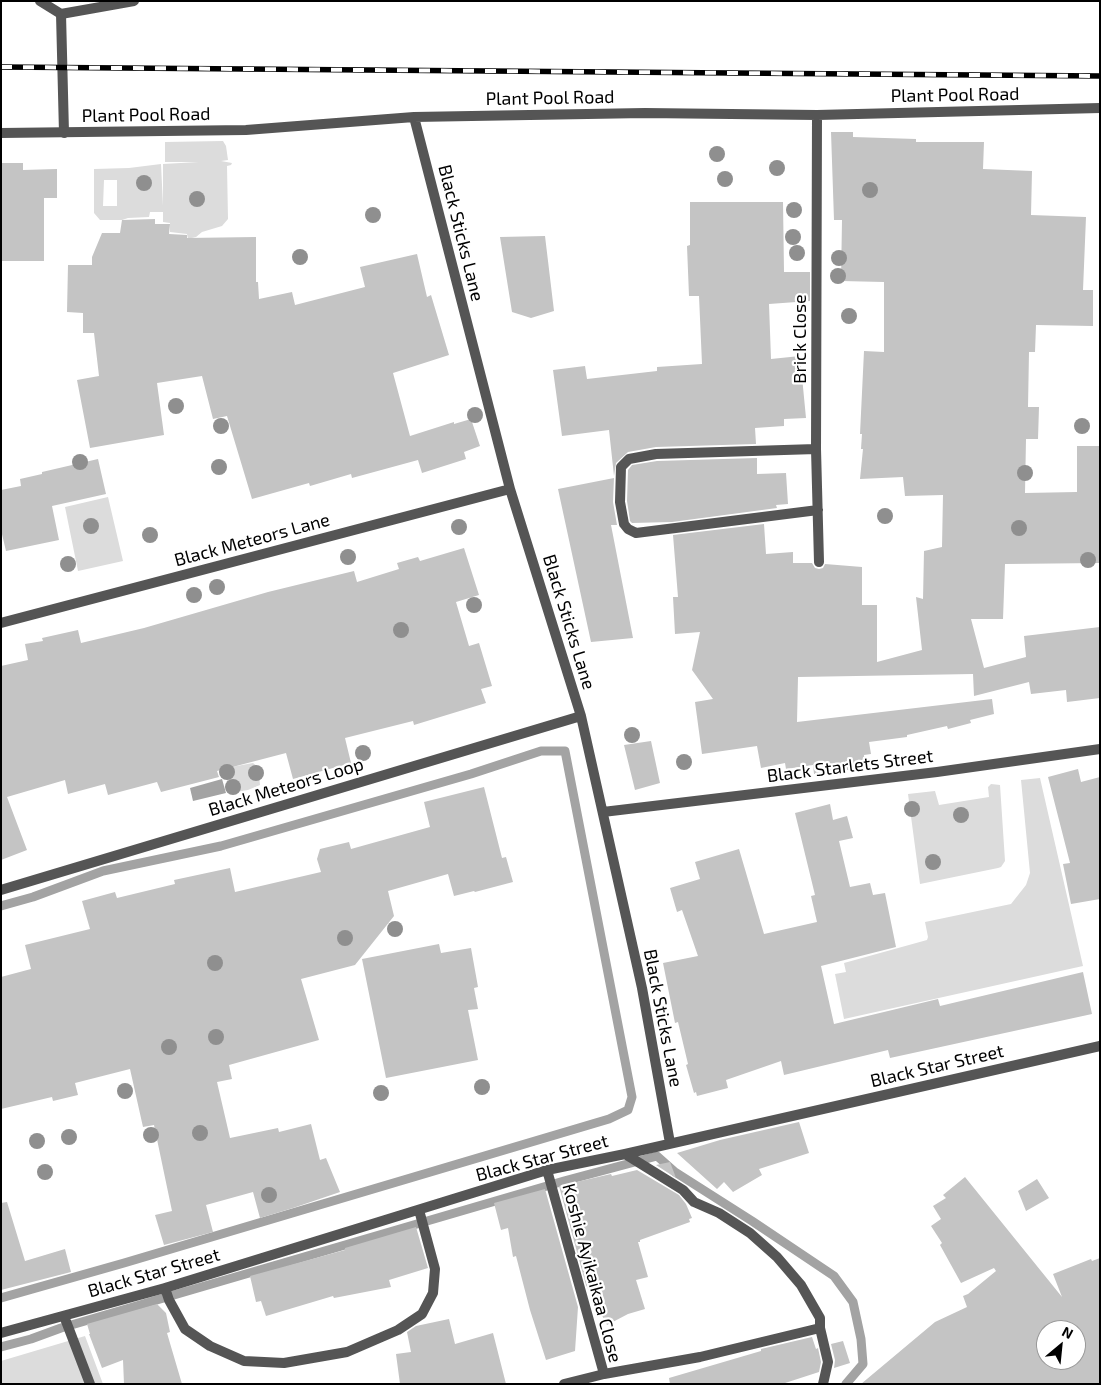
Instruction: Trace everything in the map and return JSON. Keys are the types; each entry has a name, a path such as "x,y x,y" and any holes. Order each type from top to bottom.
{"street":[{"path":"40,1 61,14 134,1"},
{"path":"61,14 64,133"},
{"name":"Plant Pool Road","path":"1,134 246,130 414,116 645,113 817,115 1100,108"},
{"name":"Brick Close","path":"817,115 816,449 819,562"},
{"name":"Black Sticks Lane","path":"414,116 510,489 581,716 642,988 670,1143"},
{"path":"816,449 656,454 629,459 621,467 620,502 624,524 628,529 636,533 818,510"},
{"name":"Black Meteors Lane","path":"1,623 510,489"},
{"name":"Black Meteors Loop","path":"1,890 581,716"},
{"name":"Black Starlets Street","path":"603,812 937,772 1100,749"},
{"name":"Black Star Street","path":"1,1333 165,1288 547,1170 1100,1046"},
{"path":"625,1154 682,1190 694,1202 719,1213 750,1233 777,1257 801,1285 820,1318 820,1328 828,1362 823,1384"},
{"name":"Koshie Ayikaikaa Close","path":"547,1170 604,1374 564,1384"},
{"path":"165,1288 169,1300 185,1329 210,1346 244,1361 284,1363 347,1352 398,1330 422,1314 433,1293 435,1269 419,1210"},
{"path":"64,1316 90,1384"},
{"path":"604,1374 700,1357 820,1328"}],"shaded area":[{"path":"223,141 226,146 228,160 221,161 232,163 227,166 228,219 222,226 202,232 196,237 188,239 187,234 170,232 170,223 163,222 163,212 150,212 149,217 100,220 94,213 94,169 129,168 161,164 163,206 163,164 199,162 165,162 165,142","holes":["104,180 117,180 117,206 103,206"]},
{"path":"108,497 123,561 78,571 65,507"},
{"path":"253,763 258,767 260,785 248,790 231,793 227,788 224,771 226,768"},
{"path":"1040,778 1083,966 844,1019 835,974 846,972 844,963 927,940 925,922 1011,904 1026,885 1030,873 1021,780"},
{"path":"222,779 226,793 193,801 190,788"},
{"path":"991,784 1000,785 1005,861 1001,867 920,884 908,794 935,791 939,805 989,797 988,787"},
{"path":"85,1336 103,1384 1,1384 1,1361"}],"building":[{"path":"831,132 853,132 853,137 916,139 916,142 984,142 983,169 1032,171 1031,215 1086,217 1083,290 1093,290 1093,326 1036,325 1035,352 1029,352 1028,407 1039,407 1038,439 1026,439 1025,493 1077,492 1077,446 1100,446 1100,563 1005,564 1003,619 971,619 984,668 1026,657 1024,636 1100,627 1100,698 1067,702 1066,690 1031,694 1029,682 974,696 973,674 798,677 797,722 992,699 994,714 970,720 971,723 948,729 947,726 907,735 907,737 869,742 871,754 864,755 865,768 814,774 813,765 786,769 785,763 761,768 757,746 702,754 695,702 713,699 692,670 700,632 675,634 673,597 678,597 673,535 764,524 766,554 793,552 793,563 812,563 815,568 819,569 823,568 825,564 862,567 862,605 877,605 877,662 922,650 916,597 923,599 924,551 942,547 943,495 905,496 903,477 860,479 863,449 861,449 862,434 860,434 864,351 884,352 884,282 841,281 842,220 834,220"},
{"path":"1,163 23,163 23,170 57,169 57,198 44,198 44,261 1,261"},
{"path":"690,202 783,202 784,272 810,272 810,301 769,304 771,359 800,356 806,418 784,419 784,426 755,428 756,444 656,447 628,452 616,463 614,476 609,430 562,436 553,370 585,366 587,379 657,371 657,367 702,364 699,296 689,296 687,246 690,245"},
{"path":"155,219 155,224 170,224 169,234 187,235 187,238 256,237 256,282 258,282 259,299 292,292 295,305 365,287 360,267 417,254 427,297 431,295 449,355 393,373 410,436 454,422 454,424 471,419 480,446 464,452 466,459 422,473 418,460 352,478 351,474 310,486 309,483 252,499 227,416 213,419 202,376 157,383 164,435 90,448 77,380 99,376 94,333 83,333 83,313 67,312 68,265 92,265 92,257 102,233 120,233 122,220"},
{"path":"545,236 554,311 531,318 512,312 500,237"},
{"path":"757,458 757,474 786,473 788,504 776,505 777,508 672,522 632,523 630,521 627,501 628,470 632,465 657,461"},
{"path":"98,459 106,494 52,506 59,540 6,551 1,530 1,490 21,486 20,479"},
{"path":"614,478 613,502 617,525 611,525 633,638 591,642 558,489"},
{"path":"464,548 479,595 456,602 469,646 479,643 492,686 481,689 486,703 414,725 413,721 345,738 351,763 293,779 286,753 217,771 219,777 161,792 157,782 108,795 105,784 68,794 65,780 7,797 27,850 1,860 1,666 28,660 25,644 43,641 42,638 78,630 81,643 144,628 268,592 354,571 357,582 399,569 397,563 418,557 420,561"},
{"path":"651,741 660,783 635,790 624,745"},
{"path":"1078,769 1081,782 1100,777 1100,899 1071,904 1063,864 1070,863 1048,777"},
{"path":"484,787 502,858 506,857 513,882 454,896 448,874 388,891 394,916 355,965 301,979 319,1040 229,1065 232,1079 217,1082 230,1138 278,1128 279,1132 311,1124 320,1160 326,1158 340,1192 260,1218 253,1192 206,1205 213,1232 164,1245 155,1215 172,1211 154,1125 143,1127 130,1069 75,1083 78,1095 53,1101 52,1097 1,1109 1,977 31,969 25,945 90,929 82,901 115,892 117,898 175,884 174,880 230,868 235,892 321,872 317,859 320,849 349,842 351,849 430,827 424,802"},
{"path":"830,804 833,820 847,816 853,838 839,841 850,887 870,883 873,895 885,893 896,947 821,966 834,1024 938,999 940,1006 1083,972 1092,1014 890,1058 888,1050 784,1075 781,1061 726,1080 728,1088 697,1096 696,1092 694,1093 686,1065 688,1064 678,1022 675,1023 663,963 698,956 682,910 677,912 670,888 700,879 695,862 739,849 764,934 817,922 811,896 815,895 795,813"},
{"path":"439,944 441,953 471,948 478,987 474,988 478,1009 468,1010 478,1060 386,1078 362,959"},
{"path":"799,1122 809,1153 759,1169 762,1175 733,1192 724,1182 717,1189 677,1153 720,1140"},
{"path":"670,1162 676,1178 656,1165"},
{"path":"637,1170 679,1195 686,1204 692,1218 689,1219 690,1222 638,1242 648,1277 636,1280 645,1309 628,1314 607,1325 586,1285 559,1186"},
{"path":"965,1177 1062,1297 1053,1274 1091,1259 1092,1261 1100,1258 1100,1384 861,1384 935,1322 967,1307 963,1296 996,1271 994,1268 961,1283 940,1245 942,1243 931,1226 941,1219 933,1206 946,1198 943,1195"},
{"path":"1037,1179 1049,1198 1026,1211 1018,1191"},
{"path":"545,1189 578,1307 575,1351 546,1360 530,1310 516,1256 513,1257 508,1228 501,1230 494,1203"},
{"path":"7,1202 25,1261 65,1249 71,1272 1,1290 1,1203"},
{"path":"416,1227 428,1268 389,1280 391,1287 334,1298 333,1296 266,1316 261,1301 256,1302 250,1276 345,1250 345,1248"},
{"path":"157,1304 166,1313 170,1332 167,1333 182,1384 124,1384 123,1360 102,1368 87,1324"},
{"path":"449,1319 455,1344 493,1333 506,1384 400,1384 396,1354 411,1352 407,1332 416,1326"},
{"path":"812,1337 816,1349 818,1348 821,1362 819,1372 782,1384 670,1384 669,1378 761,1351 761,1349"},
{"path":"843,1341 850,1363 834,1368 835,1360 831,1344"}],"waterway":[{"path":"1,906 33,897 103,871 221,846 471,774 541,751 565,751 632,1097 628,1110 609,1119 1,1298"},
{"path":"1,1347 564,1181 657,1156 675,1172 834,1276 853,1302 861,1339 863,1364 846,1384"}],"railway":[{"path":"1,67 1100,76"}]}
